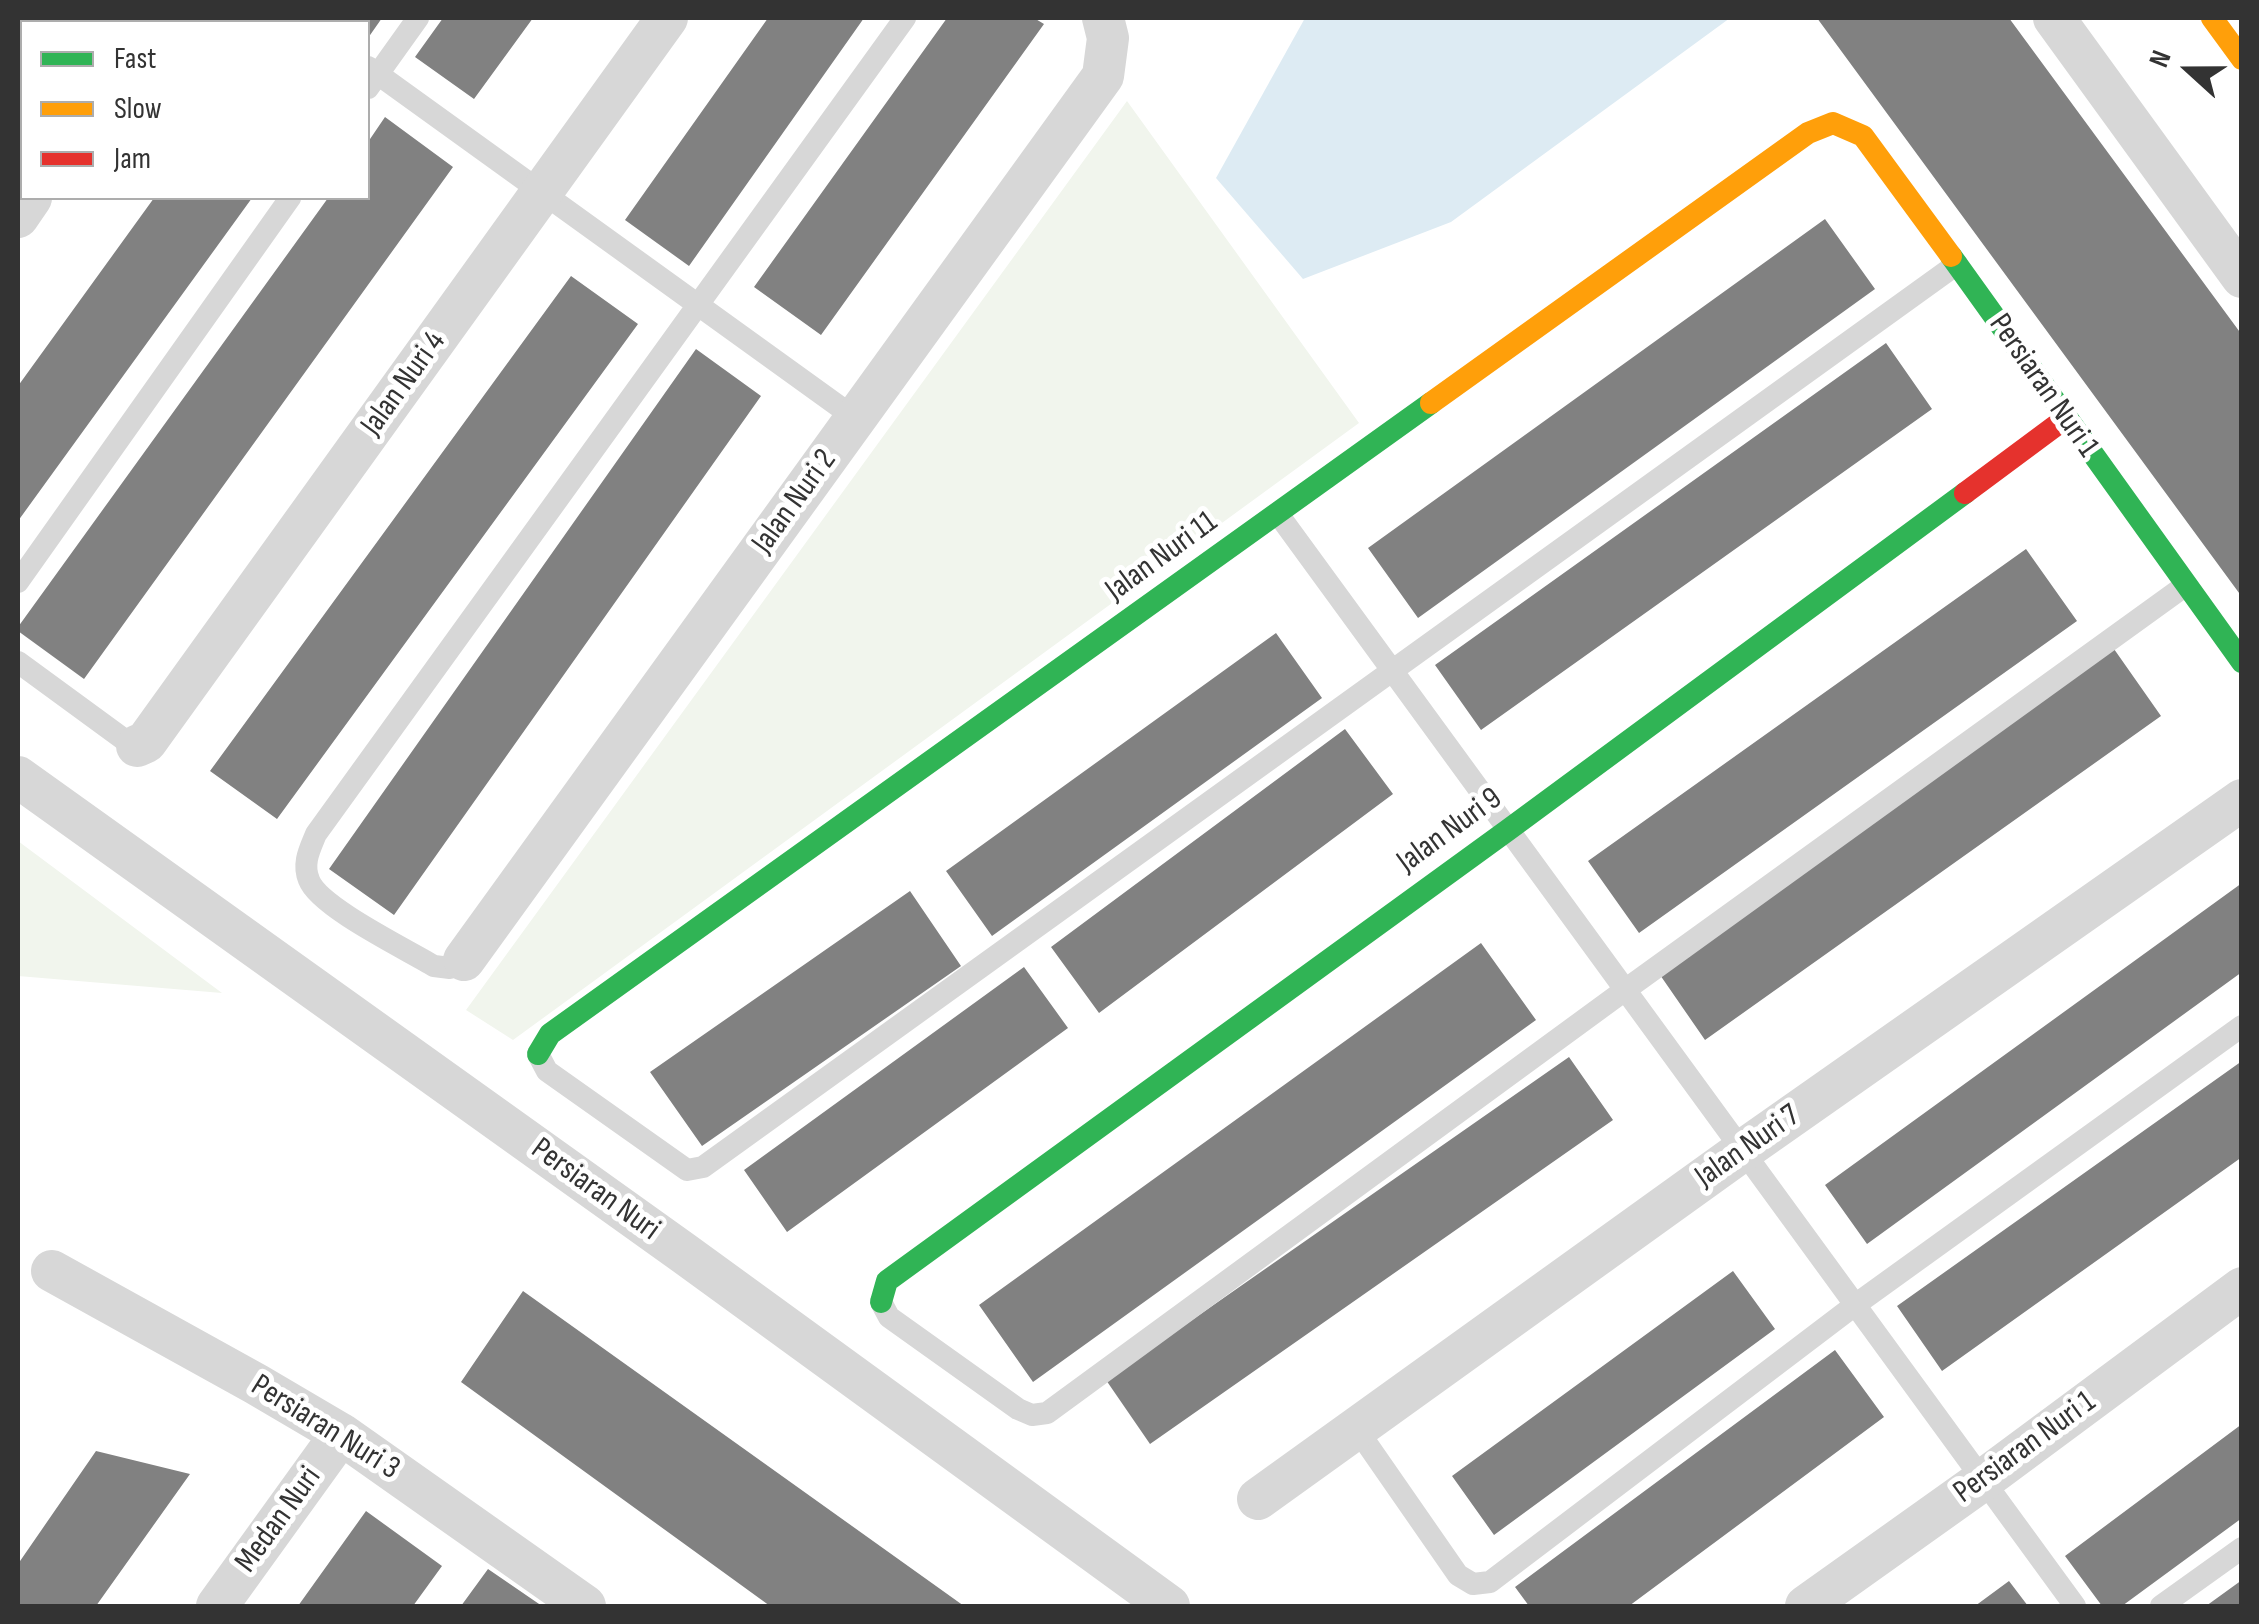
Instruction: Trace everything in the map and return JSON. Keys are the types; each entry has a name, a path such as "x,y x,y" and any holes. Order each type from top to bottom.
{"street":[{"name":"Jalan Nuri 4","path":"137,746 146,742 667,18"},
{"path":"2054,18 2242,277"},
{"path":"2212,18 2242,59"},
{"name":"Jalan Nuri 2","path":"464,960 1103,76 1106,28"},
{"name":"Persiaran Nuri 1","path":"1833,123 1863,136 2242,662"},
{"name":"Jalan Nuri 11","path":"538,1054 550,1034 1808,133 1833,123"},
{"name":"Jalan Nuri 9","path":"881,1302 887,1282 2066,418"},
{"name":"Persiaran Nuri","path":"18,777 1169,1606"},
{"name":"Jalan Nuri 7","path":"1258,1499 1742,1151 2242,800"},
{"name":"Persiaran Nuri 3","path":"52,1271 340,1434 585,1606"},
{"name":"Persiaran Nuri 1","path":"1806,1606 2242,1288"},
{"name":"Medan Nuri","path":"217,1606 340,1434"}],"lane":[{"path":"418,18 371,76 541,192 856,418"},
{"path":"464,960 450,968 434,966 327,902 310,882 306,862 316,834 905,18"},
{"path":"18,582 289,200"},
{"path":"538,1054 547,1071 687,1170 703,1168 1957,264"},
{"path":"1278,514 2075,1606"},
{"path":"881,1302 889,1317 1018,1409 1032,1415 1047,1413 2186,585"},
{"path":"18,662 137,746"},
{"path":"1356,1428 1458,1576 1473,1584 1490,1582 1854,1304 2242,1026"},
{"path":"2161,1606 2242,1548"}],"shaded area":[{"path":"1305,18 1730,18 1451,222 1303,279 1216,178"},
{"path":"1127,101 1359,423 513,1040 466,1010"},
{"path":"18,841 222,993 18,976"}],"building":[{"path":"331,18 382,18 370,35 370,20"},
{"path":"443,18 533,18 474,99 415,57"},
{"path":"768,18 864,18 689,266 625,220"},
{"path":"947,18 1034,18 1044,24 821,335 754,287"},
{"path":"1817,18 2009,18 2242,335 2242,597"},
{"path":"385,117 453,167 84,679 18,631 18,627 327,200 370,200 370,139"},
{"path":"153,200 251,200 18,521 18,386"},
{"path":"1825,219 1875,289 1418,618 1368,548"},
{"path":"571,276 638,324 277,819 210,771"},
{"path":"1886,343 1932,409 1481,730 1435,665"},
{"path":"696,349 761,396 394,915 329,869"},
{"path":"2026,549 2077,621 1639,933 1588,861"},
{"path":"1276,633 1322,698 992,936 946,871"},
{"path":"2114,649 2161,716 1705,1040 1658,972"},
{"path":"1345,729 1393,794 1099,1013 1051,947"},
{"path":"2242,883 2242,972 1867,1244 1825,1185"},
{"path":"910,891 961,966 702,1146 650,1072"},
{"path":"1481,943 1536,1020 1033,1382 979,1305"},
{"path":"1024,967 1068,1028 787,1232 744,1170"},
{"path":"1569,1057 1613,1120 1150,1444 1106,1380"},
{"path":"2242,1061 2242,1157 1942,1371 1897,1306"},
{"path":"1733,1271 1775,1329 1494,1535 1452,1476"},
{"path":"523,1291 964,1606 770,1606 461,1382"},
{"path":"1835,1350 1884,1417 1629,1606 1529,1606 1515,1587"},
{"path":"2242,1424 2242,1518 2122,1606 2102,1606 2065,1556"},
{"path":"96,1451 190,1474 96,1606 18,1606 18,1564"},
{"path":"366,1511 442,1566 413,1606 298,1606"},
{"path":"488,1569 542,1606 461,1606"},
{"path":"2242,1580 2242,1606 2206,1606"},
{"path":"2009,1581 2028,1606 1975,1606"}],"traffic: fast":[{"path":"1951,256 2242,662"},
{"path":"538,1054 550,1034 1431,403"},
{"path":"881,1302 887,1281 1965,493"}],"traffic: slow":[{"path":"2212,18 2242,59"},
{"path":"1431,403 1808,133 1833,123 1863,136 1951,256"}],"traffic: jam":[{"path":"1965,493 2066,418"}]}
